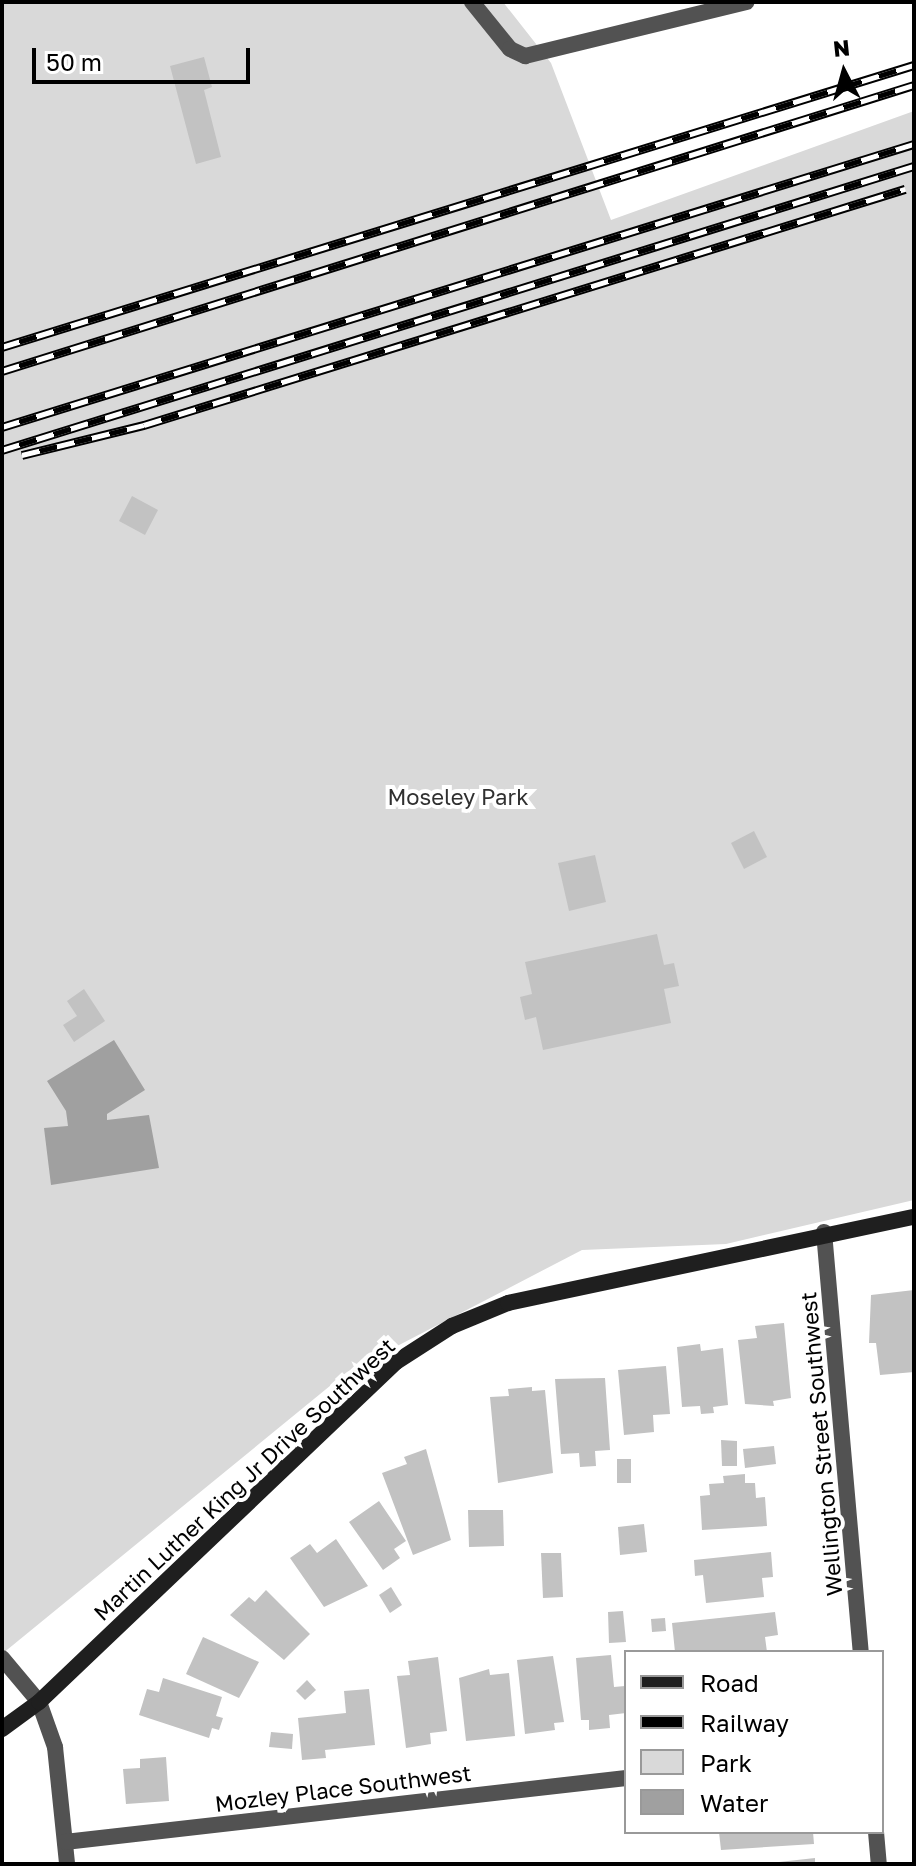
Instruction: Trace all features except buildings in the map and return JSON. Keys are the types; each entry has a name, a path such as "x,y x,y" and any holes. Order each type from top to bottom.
{"main road":[{"name":"Martin Luther King Jr Drive Southwest","path":"2,1729 39,1702 396,1362 452,1326 508,1303 824,1232 914,1217"}],"street":[{"path":"472,2 510,49 525,56 747,2"},
{"name":"Wellington Street Southwest","path":"824,1232 861,1650"},
{"path":"2,1658 39,1702 55,1747 67,1864"},
{"name":"Mozley Place Southwest","path":"65,1842 624,1778"},
{"path":"876,1834 879,1864"}],"green space":[{"name":"Moseley Park","path":"2,2 503,2 551,63 611,220 914,111 914,1200 726,1244 582,1250 347,1372 2,1654"}],"water":[{"path":"114,1040 145,1090 107,1114 107,1120 149,1115 159,1168 51,1185 44,1128 68,1126 66,1111 47,1081"}],"railway":[{"path":"2,347 914,65"},
{"path":"2,371 914,85"},
{"path":"2,427 914,144"},
{"path":"2,450 914,166"},
{"path":"22,455 144,425 905,189"}]}
